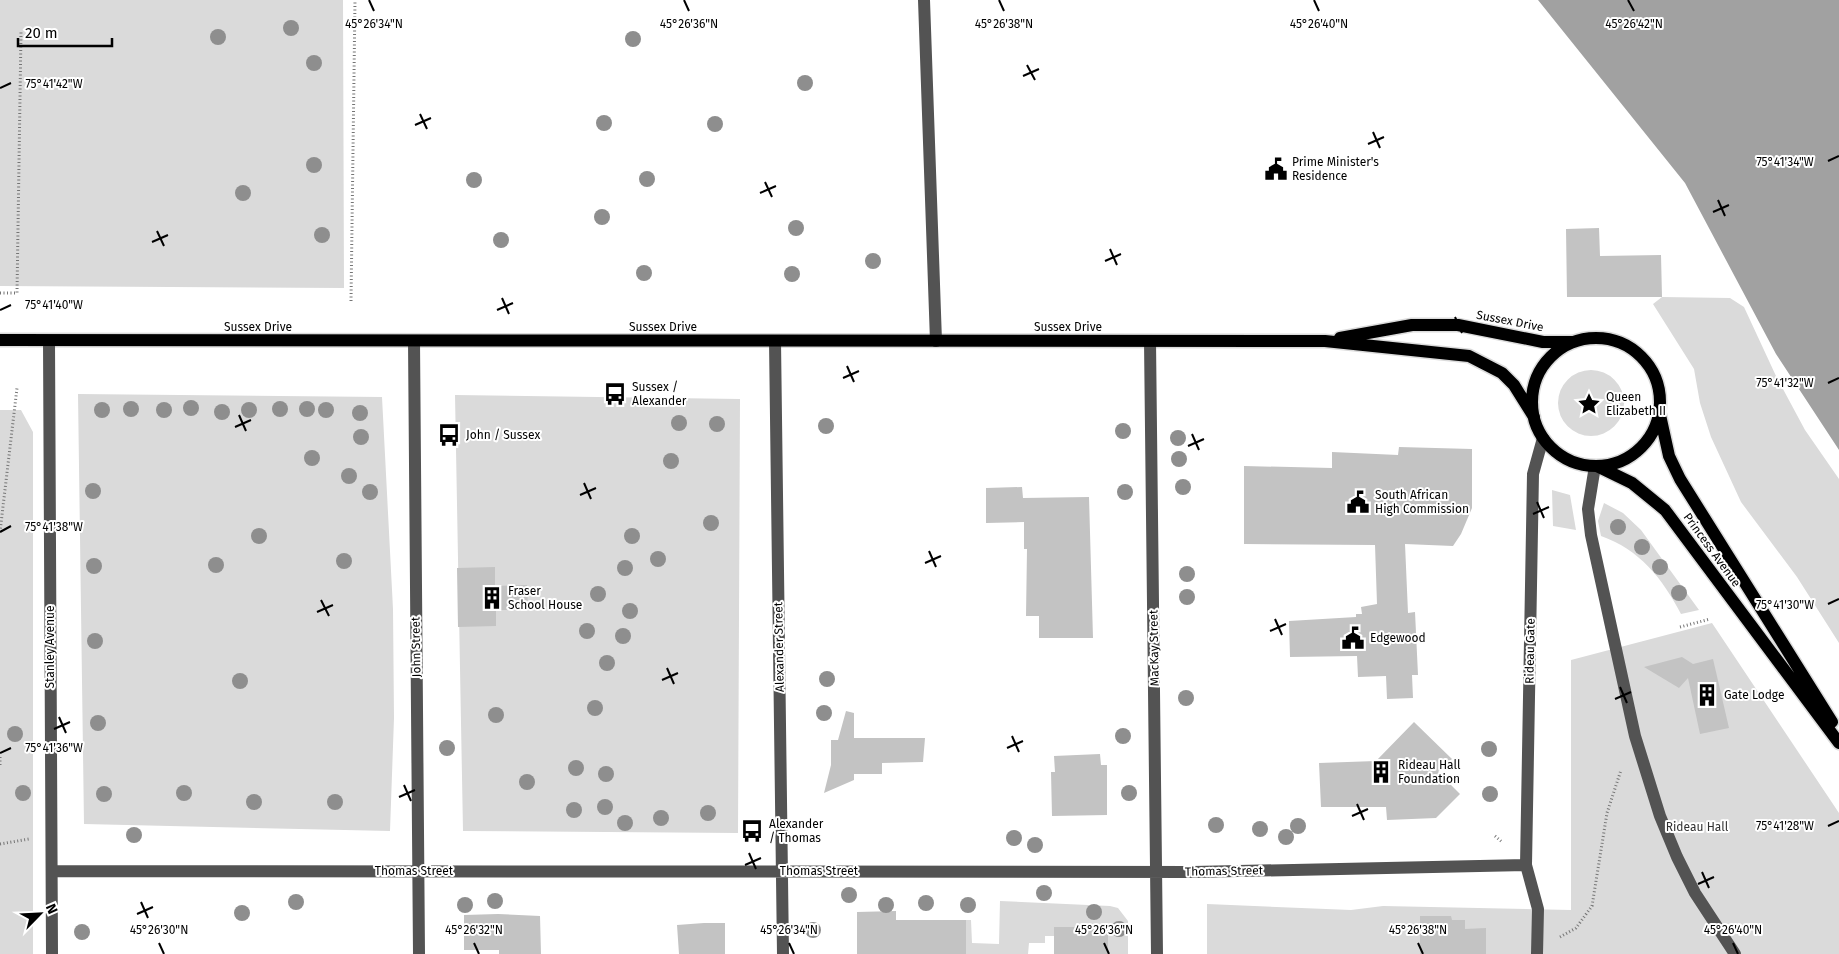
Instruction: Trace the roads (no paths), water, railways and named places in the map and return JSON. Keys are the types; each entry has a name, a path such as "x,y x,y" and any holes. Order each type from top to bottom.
{"main road":[{"name":"Sussex Drive","path":"1325,341 1412,325 1458,325 1543,342 1572,342"},
{"path":"1594,338 1616,341 1635,352 1651,368 1659,389 1660,411 1654,429 1645,444 1631,456 1615,463 1596,466 1575,462 1557,453 1543,438 1534,417 1532,399 1535,381 1550,358 1572,342 1594,338"},
{"name":"Sussex Drive","path":"0,340 1325,341 1469,356 1502,373 1514,385 1534,417"},
{"name":"Princess Avenue","path":"1660,411 1669,456 1680,479 1839,733"},
{"name":"Princess Avenue","path":"1596,466 1632,483 1665,510 1839,743"}],"street":[{"path":"924,0 936,341"},
{"name":"Stanley Avenue","path":"49,341 52,954"},
{"name":"John Street","path":"414,341 419,954"},
{"name":"Alexander Street","path":"775,341 783,954"},
{"name":"MacKay Street","path":"1150,341 1158,954"},
{"name":"Rideau Gate","path":"1537,952 1538,908 1526,865 1533,474 1543,438"},
{"path":"1596,466 1588,509 1591,535 1635,736 1660,816 1677,857 1695,893 1736,954"},
{"name":"Thomas Street","path":"52,871 1158,872 1526,865"}],"place":[{"name":"Prime Minister's Residence","path":"1276,169"},
{"name":"Sussex / Alexander","path":"615,394"},
{"name":"Queen Elizabeth II","path":"1589,404"},
{"name":"John / Sussex","path":"449,435"},
{"name":"South African High Commission","path":"1358,502"},
{"name":"Fraser School House","path":"492,598"},
{"name":"Edgewood","path":"1353,638"},
{"name":"Gate Lodge","path":"1707,695"},
{"name":"Rideau Hall Foundation","path":"1381,772"},
{"name":"Alexander / Thomas","path":"752,831"}],"park label":[{"name":"Rideau Hall","path":"1697,827"}]}
